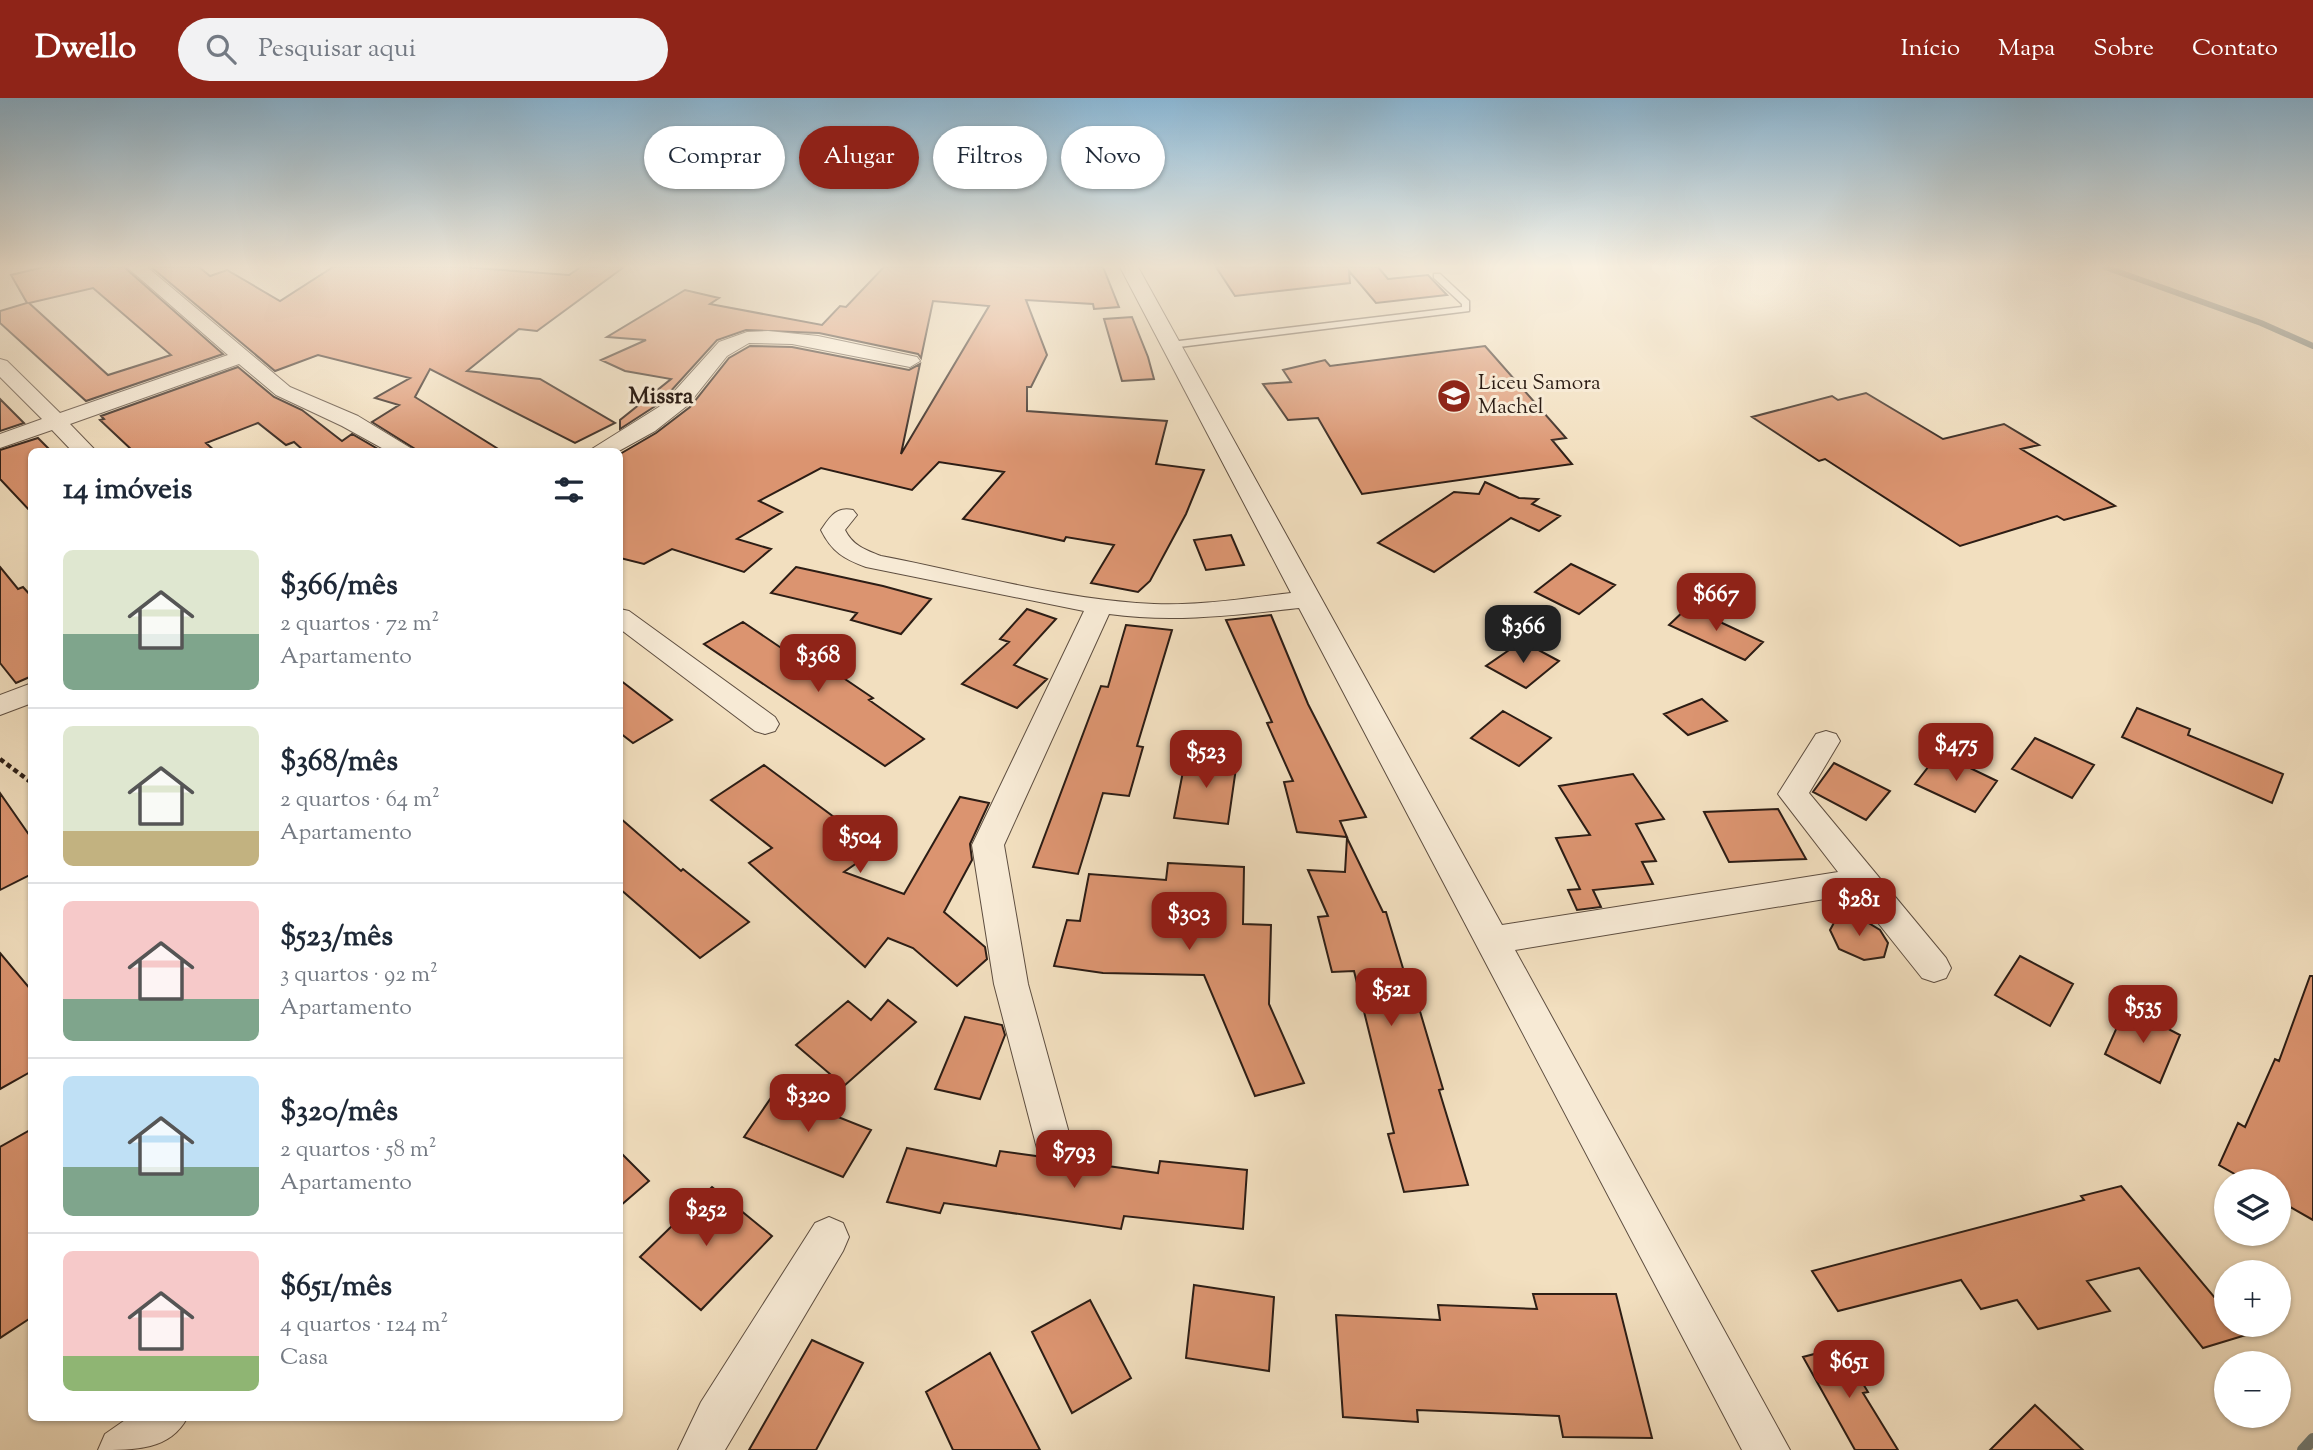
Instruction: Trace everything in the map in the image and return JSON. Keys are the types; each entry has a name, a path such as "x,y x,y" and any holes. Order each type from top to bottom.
{"street":[{"path":"213,330 283,391 351,421 399,448"},
{"path":"1163,330 1767,1450"},
{"path":"606,448 650,425 669,411 722,349 748,337 786,337 910,361"},
{"path":"0,441 244,356"},
{"path":"0,365 82,448"},
{"path":"845,515 833,530 839,542 851,553 876,562 985,587 1152,612 1193,612 1306,599"},
{"path":"1053,1144 1011,984 988,845 1100,605"},
{"path":"623,619 765,724"},
{"path":"0,706 28,694"},
{"path":"1826,741 1793,794 1934,968"},
{"path":"1493,940 1863,880"},
{"path":"701,1450 717,1418 829,1237"},
{"path":"121,1450 160,1421"}],"lane":[{"path":"1171,345 1293,330"}],"path":[{"path":"0,759 28,780"}],"building":[{"path":"8,330 59,330 108,375 171,355 142,330 196,330 223,354 86,401"},
{"path":"226,330 518,330 467,371 540,379 615,423 575,443 430,369 415,397 497,448 414,448 372,422 399,405 375,398 410,378 318,355 275,371"},
{"path":"618,330 746,330 717,340 660,403 620,429 620,420 671,379 625,371 601,360 646,340 607,337"},
{"path":"748,330 927,330 921,358 918,354 819,333"},
{"path":"975,330 1037,330 1047,355 1031,387 1027,387 1027,411 1167,421 1156,464 1204,470 1186,514 1150,581 1138,592 1091,583 1114,545 1066,537 1064,541 963,519 1004,472 939,462 912,490 821,468 759,501 782,512 737,539 771,549 744,572 672,549 644,564 623,559 623,452 656,433 690,407 729,358 750,346 792,347 909,370 920,364 901,454"},
{"path":"1107,330 1137,330 1154,379 1122,381"},
{"path":"1485,346 1566,438 1552,440 1572,464 1362,494 1318,418 1288,420 1263,384 1291,382 1283,370 1325,360 1330,366"},
{"path":"238,367 274,397 302,410 342,441 352,434 376,448 301,448 294,442 286,445 258,423 206,443 212,448 130,448 100,420 104,419 101,416"},
{"path":"1866,393 1943,439 2004,424 2039,445 2021,449 2115,506 2064,520 2057,516 1960,546 1825,459 1819,461 1752,417 1832,396 1838,400"},
{"path":"0,399 24,423 0,431"},
{"path":"38,438 48,448 28,448 28,509 0,479 0,450"},
{"path":"1485,482 1519,498 1538,499 1532,504 1560,516 1539,531 1511,518 1434,572 1378,543 1454,492 1479,494"},
{"path":"1231,535 1244,565 1206,570 1194,540"},
{"path":"1571,564 1615,585 1579,614 1535,592"},
{"path":"0,567 18,589 23,587 28,593 28,678 16,683 0,663"},
{"path":"796,567 931,599 901,634 851,620 857,613 771,593"},
{"path":"1688,607 1763,642 1745,660 1669,625"},
{"path":"1027,609 1056,619 1014,665 1047,679 1017,708 962,684 1009,642 1000,639"},
{"path":"1271,615 1308,704 1366,817 1340,821 1347,837 1297,832 1284,782 1293,781 1267,723 1272,722 1226,620"},
{"path":"743,622 824,677 833,671 873,698 869,700 924,739 885,766 704,644"},
{"path":"1126,625 1172,630 1137,746 1143,747 1129,796 1103,793 1078,874 1033,867 1101,686 1108,687"},
{"path":"1515,646 1533,647 1559,661 1526,688 1486,666"},
{"path":"623,682 672,720 633,743 623,735"},
{"path":"1702,699 1727,721 1688,735 1664,714"},
{"path":"2137,708 2190,729 2188,735 2283,774 2272,803 2122,737"},
{"path":"1503,711 1551,738 1519,766 1471,738"},
{"path":"2035,738 2094,765 2072,798 2012,769"},
{"path":"1939,753 1997,781 1975,812 1915,784"},
{"path":"1186,756 1237,761 1228,824 1174,818"},
{"path":"1834,763 1890,791 1866,820 1813,792"},
{"path":"764,765 877,849 844,872 904,894 960,797 989,803 970,844 972,860 944,912 985,947 987,959 957,986 913,948 888,938 865,967 749,863 772,848 711,800"},
{"path":"1633,774 1664,819 1636,824 1656,861 1642,862 1653,884 1593,890 1601,907 1577,910 1568,890 1580,889 1556,838 1590,835 1559,786"},
{"path":"0,793 28,833 28,876 0,890"},
{"path":"1778,809 1806,859 1729,862 1704,812"},
{"path":"623,821 681,871 683,869 749,922 700,958 623,892"},
{"path":"1347,838 1383,912 1386,912 1415,1008 1419,1008 1443,1089 1439,1090 1468,1185 1404,1192 1388,1134 1394,1133 1354,971 1332,972 1318,917 1328,916 1308,870 1345,872"},
{"path":"1168,863 1244,867 1243,924 1271,925 1269,1004 1304,1083 1255,1096 1204,975 1103,973 1054,966 1067,920 1080,921 1089,874 1166,880"},
{"path":"1836,919 1862,919 1880,930 1888,943 1884,957 1864,960 1839,949 1830,930"},
{"path":"0,953 28,986 28,1073 0,1089"},
{"path":"2020,956 2073,984 2050,1026 1995,995"},
{"path":"2310,976 2313,976 2313,1220 2291,1207 2291,1169 2226,1169 2219,1165 2238,1123 2245,1127 2275,1059 2279,1061"},
{"path":"888,1000 916,1022 844,1086 796,1045 848,1001 871,1020"},
{"path":"2126,1007 2180,1035 2160,1083 2105,1054"},
{"path":"965,1017 1002,1025 1005,1035 980,1099 935,1089"},
{"path":"775,1092 871,1130 843,1177 744,1137"},
{"path":"28,1131 28,1320 0,1338 0,1147"},
{"path":"907,1148 996,1166 1000,1151 1036,1156 1052,1164 1065,1160 1158,1173 1160,1161 1247,1170 1243,1229 1124,1216 1121,1229 944,1203 940,1213 887,1202"},
{"path":"623,1155 649,1181 623,1203"},
{"path":"2121,1186 2214,1297 2214,1337 2239,1337 2203,1348 2139,1268 2087,1281 2110,1311 2038,1329 2017,1300 1981,1309 1961,1280 1838,1311 1812,1271 2084,1200 2081,1196"},
{"path":"712,1187 772,1236 701,1310 640,1257"},
{"path":"1194,1285 1274,1297 1269,1371 1186,1358"},
{"path":"1533,1294 1616,1294 1652,1438 1563,1437 1559,1416 1417,1410 1418,1422 1343,1417 1336,1315 1440,1320 1438,1305 1537,1309"},
{"path":"1090,1300 1131,1378 1072,1413 1032,1332"},
{"path":"812,1340 863,1363 816,1450 749,1450"},
{"path":"1841,1347 1868,1392 1863,1393 1898,1450 1855,1450 1803,1357"},
{"path":"990,1353 1040,1450 953,1450 926,1392"},
{"path":"2035,1405 2083,1450 1990,1450"}],"waterway":[{"path":"2277,330 2313,346"},
{"path":"2303,1450 2313,1439"}],"place":[{"name":"Liceu Samora Machel","path":"1454,396"}],"district":[{"name":"Missra","path":"661,397"}]}
